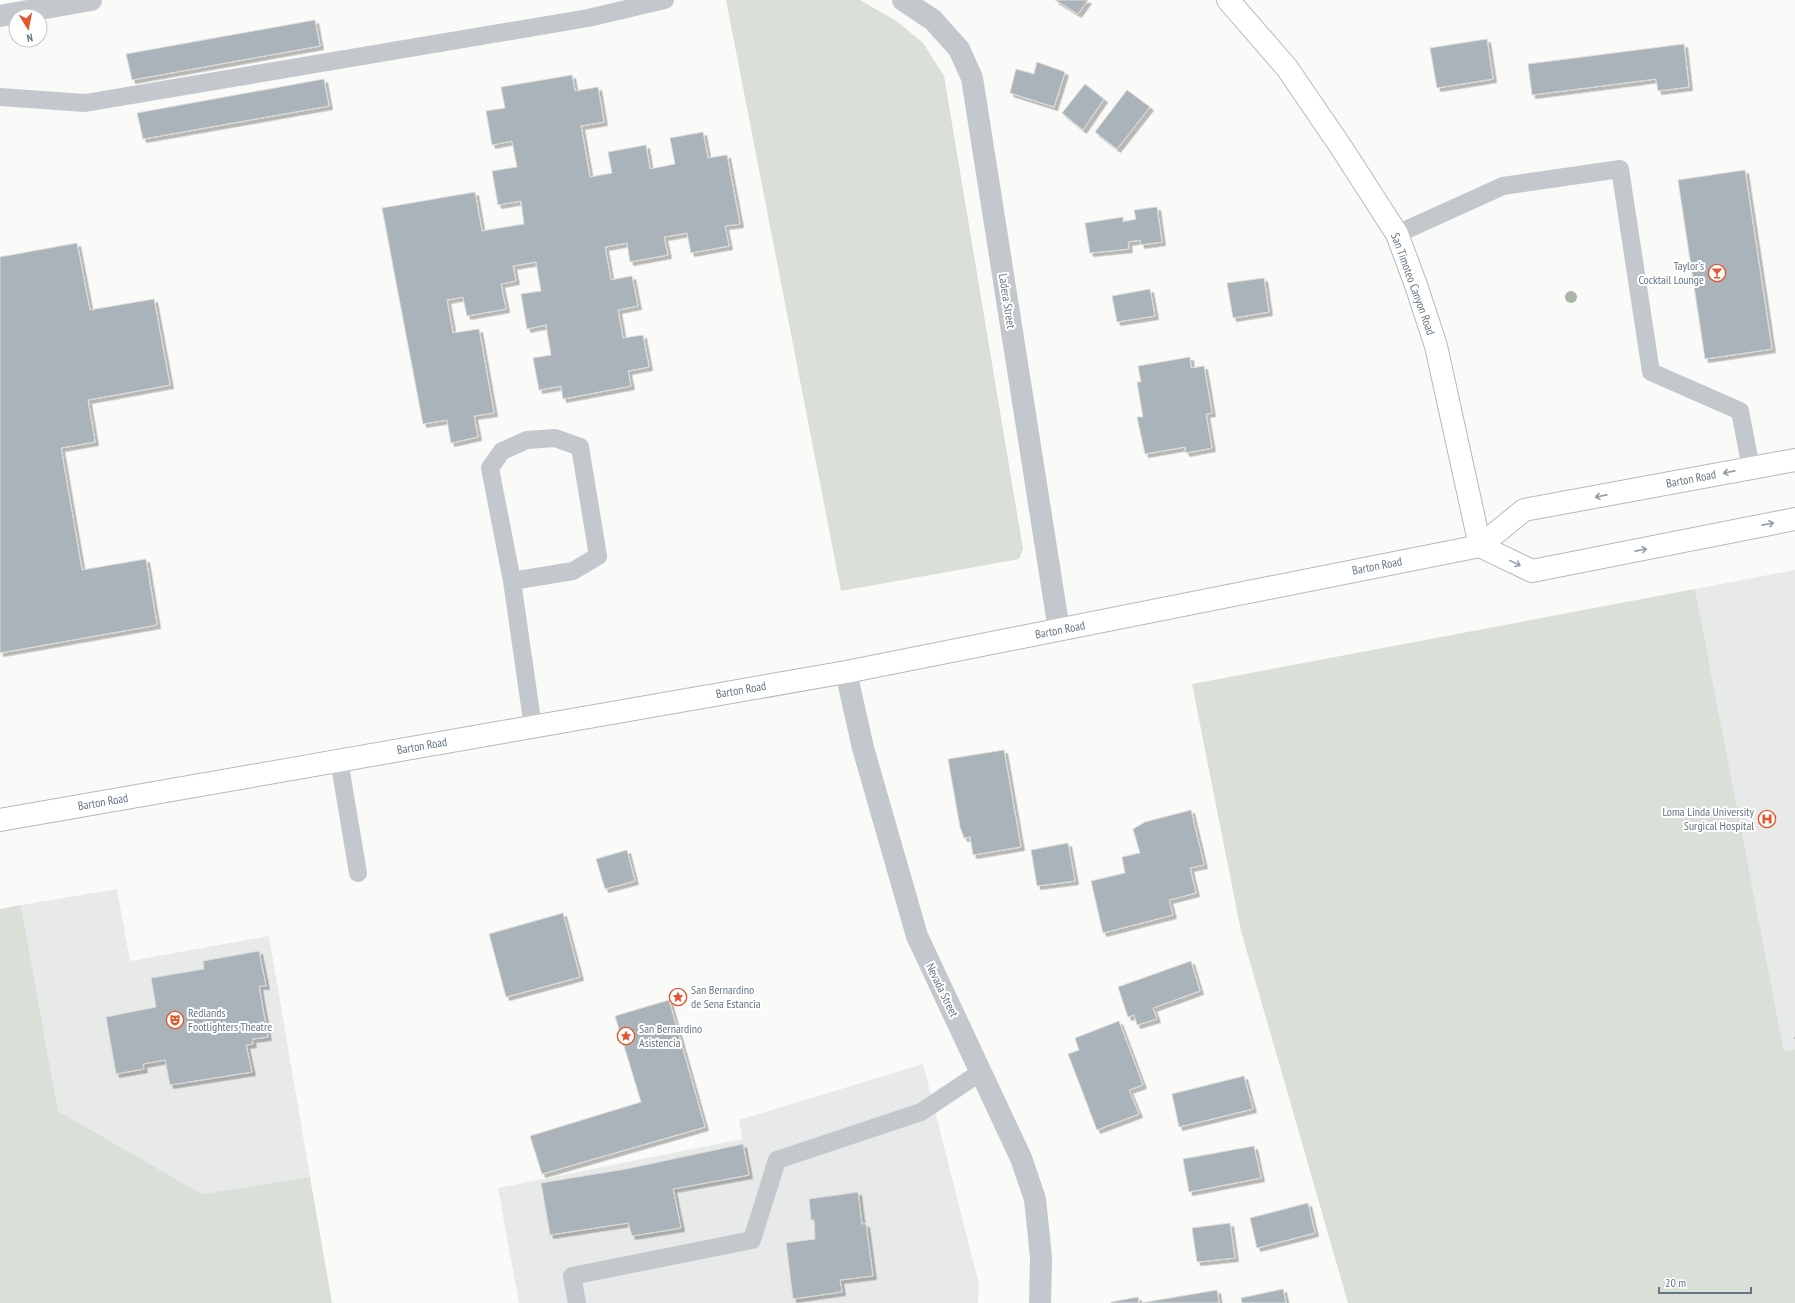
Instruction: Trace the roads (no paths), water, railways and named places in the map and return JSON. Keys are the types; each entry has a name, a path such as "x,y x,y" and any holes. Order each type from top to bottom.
{"main road":[{"name":"San Timoteo Canyon Road","path":"1228,0 1287,68 1341,147 1397,234 1436,346 1480,546"},
{"name":"Barton Road","path":"0,820 846,672 1480,546 1524,510 1795,460"},
{"path":"1480,546 1532,571 1795,519"}],"street":[{"path":"0,16 91,0"},
{"name":"Ladera Street","path":"903,0 933,20 959,49 972,78 1059,630"},
{"name":"Nevada Street","path":"846,672 863,748 917,936 1021,1158 1035,1199 1041,1257 1040,1303"}],"lane":[{"path":"0,97 85,103 588,18 665,0"},
{"path":"1397,234 1502,186 1620,169 1651,372 1740,411 1751,468"},
{"path":"512,581 573,571 598,556 580,447 554,438 527,440 502,451 490,468 512,581 533,727"},
{"path":"339,760 358,873"},
{"path":"577,1303 572,1276 752,1240 777,1160 921,1112 981,1072"}],"place":[{"name":"Taylor's Cocktail Lounge","path":"1717,273"},
{"name":"Loma Linda University Surgical Hospital","path":"1767,819"},
{"name":"San Bernardino de Sena Estancia","path":"678,997"},
{"name":"Redlands Footlighters Theatre","path":"175,1020"},
{"name":"San Bernardino Asistencia","path":"626,1036"}]}
